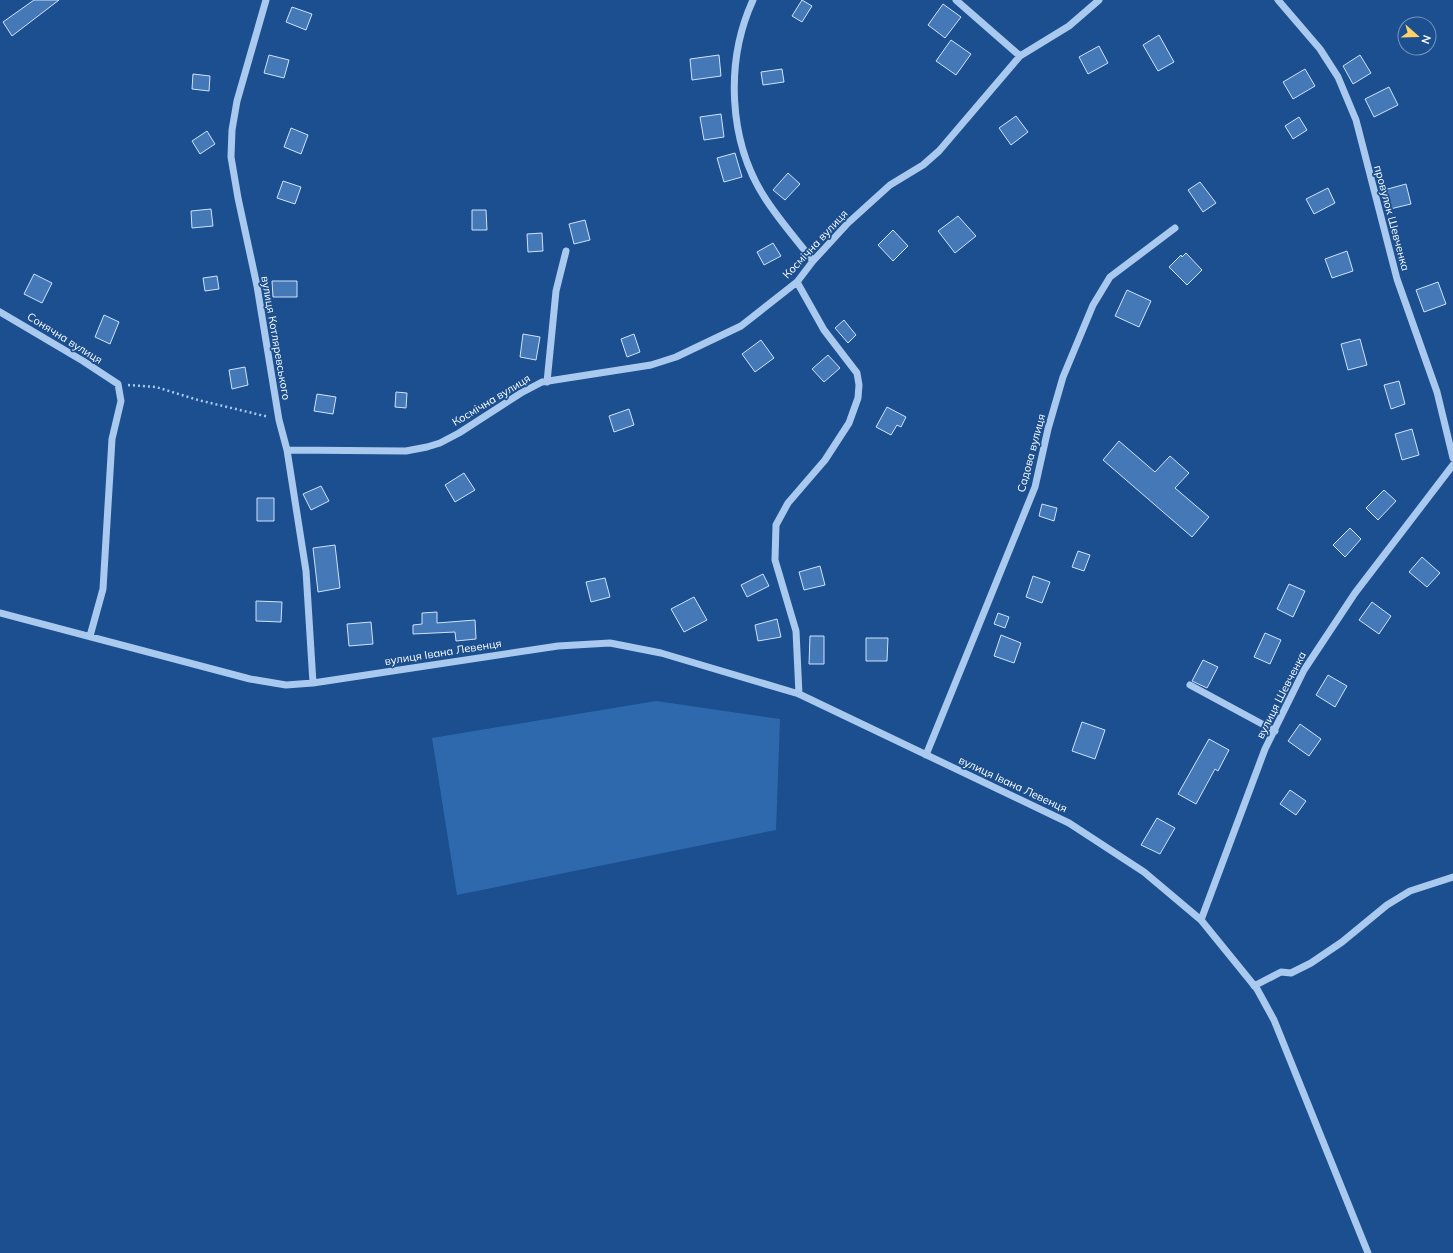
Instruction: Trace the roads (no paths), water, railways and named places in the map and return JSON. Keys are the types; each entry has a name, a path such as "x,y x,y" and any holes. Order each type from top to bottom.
{"street":[{"name":"вулиця Котляревського","path":"266,0 237,101 232,130 231,157 238,198 257,286 279,420 287,450 306,571 314,683"},
{"path":"753,0 745,17 738,41 735,68 737,119 744,154 754,179 765,199 813,261"},
{"path":"956,0 1020,56"},
{"name":"Космічна вулиця","path":"287,450 406,451 427,448 458,433 521,393 547,382 651,365 676,357 741,326 797,282 813,261 848,223 885,190 923,165 939,151 1020,56 1070,26 1099,0"},
{"name":"провулок Шевченка","path":"1278,0 1320,49 1338,77 1356,120 1397,279 1437,392 1453,458"},
{"name":"Садова вулиця","path":"926,755 1034,487 1048,430 1064,377 1093,305 1110,277 1175,228"},
{"path":"547,382 556,291 566,251"},
{"path":"797,282 824,330 857,373 859,385 858,398 845,429 825,460 788,503 776,526 775,560 796,632 798,694"},
{"name":"Сонячна вулиця","path":"0,312 59,346 118,384 121,401 112,439 103,589 90,636"},
{"name":"вулиця Шевченка","path":"1201,920 1266,749 1304,670 1355,593 1453,465"},
{"name":"вулиця Івана Левенця","path":"0,613 250,679 286,685 314,683 558,646 610,643 661,653 798,694 1069,823 1144,872 1201,920 1254,986 1274,1020 1368,1253"},
{"path":"1190,685 1275,731"},
{"path":"1254,986 1281,972 1291,973 1311,963 1342,942 1387,905 1410,891 1453,877"}]}
